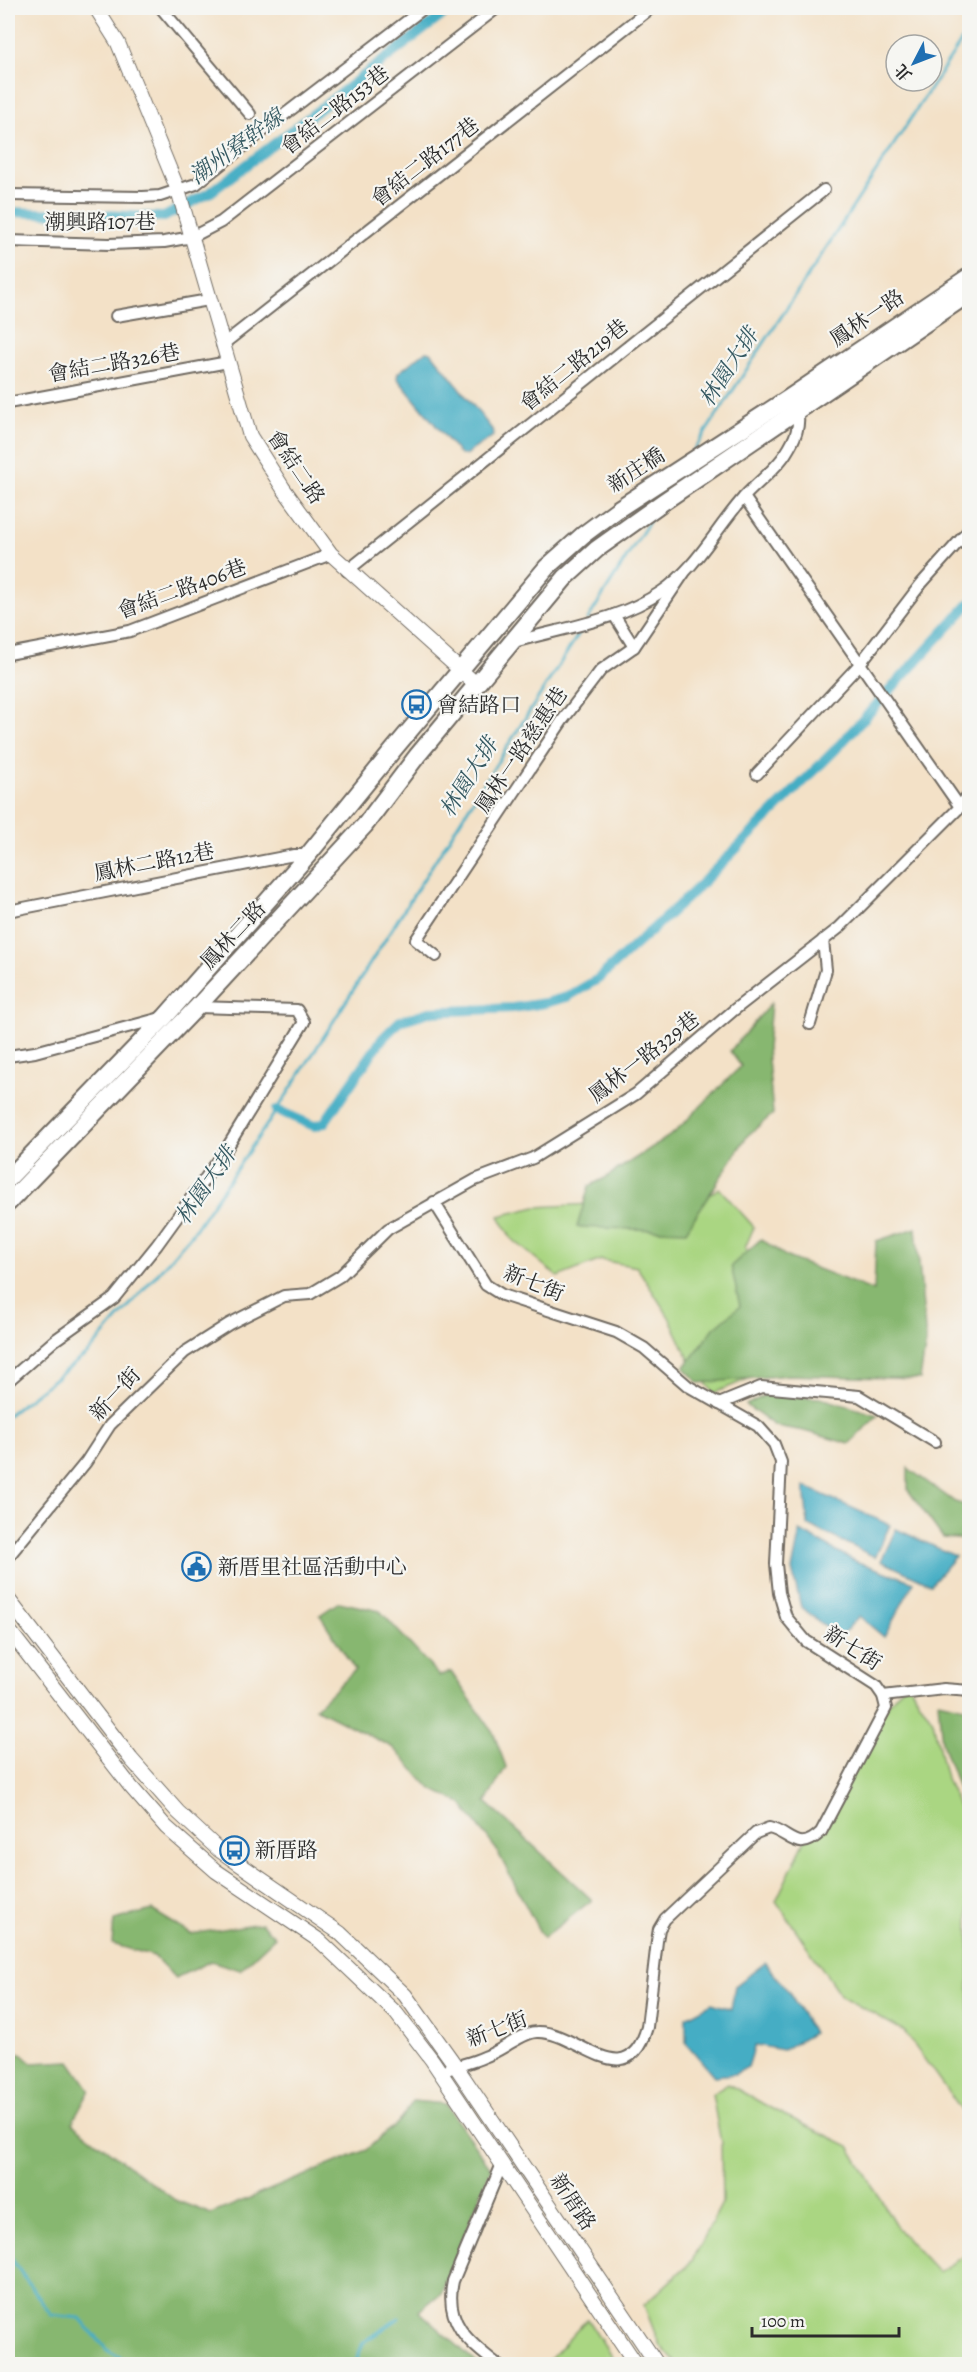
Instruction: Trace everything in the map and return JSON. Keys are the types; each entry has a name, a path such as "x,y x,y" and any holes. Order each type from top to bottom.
{"main road":[{"name":"鳳林一路","path":"793,404 969,276"},
{"name":"鳳林一路","path":"793,404 969,294"},
{"name":"新庄橋","path":"460,670 548,567 583,535 618,509 793,404"},
{"name":"新庄橋","path":"512,643 565,578 597,549 793,404"},
{"path":"477,685 512,643"},
{"name":"鳳林二路","path":"8,1179 165,1017 308,855 460,670"},
{"name":"鳳林二路","path":"8,1203 197,1007 364,825 417,756 477,685"}],"street":[{"path":"96,8 118,43 179,192"},
{"path":"161,8 250,114"},
{"path":"8,195 143,197 179,192 196,184 263,130 424,8"},
{"name":"會結二路153巷","path":"191,234 221,222 497,8"},
{"name":"會結二路177巷","path":"222,345 651,8"},
{"name":"會結二路219巷","path":"347,571 824,190"},
{"name":"會結二路","path":"179,192 250,436 283,488 331,554 347,571 477,685"},
{"name":"潮興路107巷","path":"8,241 148,243 191,234"},
{"path":"116,316 210,300"},
{"name":"會結二路326巷","path":"8,403 228,362"},
{"path":"512,643 614,615 661,592 684,573 744,497 785,455 796,435 799,419 793,404"},
{"path":"744,497 960,807 969,792"},
{"path":"757,774 860,665 921,584 969,529"},
{"name":"會結二路406巷","path":"8,654 130,631 331,554"},
{"name":"鳳林一路慈惠巷","path":"436,956 416,940 562,721 601,670 634,647 684,573"},
{"path":"614,615 634,647"},
{"name":"鳳林一路329巷","path":"284,1296 310,1294 340,1276 388,1228 475,1180 533,1158 636,1094 734,1010 839,928 960,807"},
{"name":"鳳林二路12巷","path":"8,910 294,855 308,855"},
{"path":"810,1024 826,970 823,940"},
{"path":"8,1381 55,1341 114,1298 157,1245 225,1151 304,1022 297,1010 197,1007"},
{"path":"8,1056 35,1052 165,1017"},
{"name":"新七街","path":"434,1202 486,1284 502,1294 616,1332 644,1348 688,1386 758,1426 774,1444 781,1462 776,1564 779,1593 786,1617 806,1641 876,1686 883,1696 886,1708 821,1832 808,1842 795,1842 769,1828 756,1833 665,1919 659,1929 644,2039 629,2056 618,2060 608,2060 549,2034 538,2032 528,2034 483,2058 456,2065 441,2073"},
{"name":"新一街","path":"8,1557 79,1470 110,1425 142,1392 185,1352 229,1324 284,1296"},
{"path":"719,1404 761,1387 859,1396 935,1442"},
{"name":"新厝路","path":"8,1599 131,1759 178,1812 219,1850 340,1933 405,1995 456,2065 657,2364"},
{"name":"新厝路","path":"8,1629 166,1827 216,1871 320,1941 396,2013 441,2073 636,2364"},
{"path":"883,1696 944,1689 969,1690"},
{"path":"483,2136 498,2128"},
{"path":"497,2364 466,2338 459,2329 451,2297 453,2281 502,2164"}],"green space":[{"path":"771,1003 767,1048 773,1114 747,1136 686,1231 577,1227 589,1186 674,1133 741,1066 730,1051"},
{"path":"719,1188 754,1227 745,1248 781,1286 770,1370 714,1393 693,1367 669,1317 637,1267 601,1260 558,1277 511,1238 499,1216 536,1207 629,1202 661,1230"},
{"path":"916,1228 926,1342 920,1379 789,1375 699,1383 684,1368 714,1328 740,1306 731,1266 761,1239 787,1257 874,1291 876,1241"},
{"path":"765,1395 821,1398 878,1415 849,1444 804,1431 775,1426 746,1405"},
{"path":"908,1468 955,1502 969,1506 969,1540 943,1538 908,1490"},
{"path":"339,1602 380,1611 439,1676 451,1672 493,1732 506,1767 486,1802 592,1900 543,1938 496,1849 461,1803 431,1789 394,1748 315,1708 355,1670 320,1615"},
{"path":"907,1682 933,1721 946,1779 969,1830 969,2121 904,2031 841,1996 776,1901 805,1840 841,1803 837,1785 863,1744 873,1722"},
{"path":"938,1701 969,1708 969,1819 942,1743"},
{"path":"152,1910 191,1934 261,1923 275,1937 240,1970 211,1961 175,1978 154,1956 112,1944 114,1920"},
{"path":"8,2053 22,2054 32,2063 70,2061 90,2090 72,2123 175,2200 211,2214 366,2150 401,2119 413,2101 445,2104 491,2168 441,2293 419,2311 478,2364 8,2364"},
{"path":"728,2084 776,2111 849,2146 898,2229 938,2272 969,2253 969,2364 677,2364 659,2344 644,2305 692,2261 722,2203 721,2143 712,2094"},
{"path":"587,2319 616,2364 546,2364"}],"water":[{"path":"426,351 431,352 494,432 493,436 465,455 460,455 397,378 398,373"},
{"path":"804,1486 890,1525 875,1557 808,1525"},
{"path":"896,1529 955,1556 931,1584 881,1561"},
{"path":"800,1531 855,1561 914,1582 884,1637 859,1616 839,1638 801,1607 792,1570"},
{"path":"765,1963 788,1991 813,2033 783,2050 755,2045 748,2067 735,2074 714,2076 686,2043 686,2017 712,2003 731,2009 735,1986"}],"waterway":[{"name":"潮州寮幹線","path":"8,212 164,217 211,192 452,8"},
{"name":"林園大排","path":"692,453 970,28"},
{"name":"林園大排","path":"588,619 650,520"},
{"path":"277,1110 314,1126 324,1123 382,1039 400,1021 429,1012 513,1008 545,1003 567,997 598,979 689,896 834,751 970,603"},
{"name":"林園大排","path":"8,1415 88,1353 192,1234 283,1101 583,627"},
{"path":"8,2254 51,2315 80,2318 107,2350 132,2364"},
{"path":"355,2364 363,2343 399,2318"}],"place":[{"name":"會結路口","path":"416,705"},
{"name":"新厝里社區活動中心","path":"197,1567"},
{"name":"新厝路","path":"234,1850"}]}
